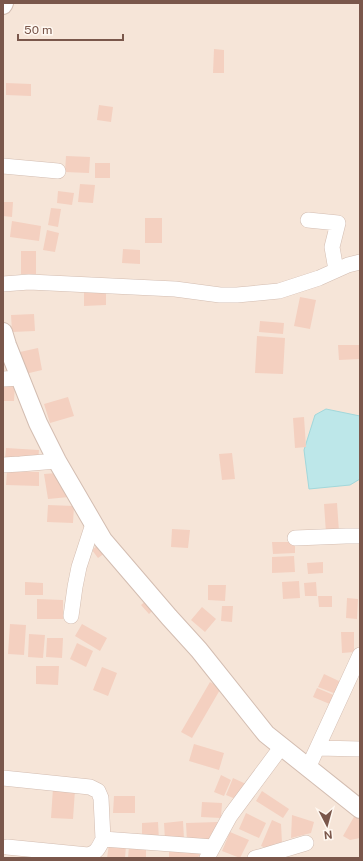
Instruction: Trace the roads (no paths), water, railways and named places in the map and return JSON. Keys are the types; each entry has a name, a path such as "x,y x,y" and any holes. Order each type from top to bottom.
{"street":[{"path":"3,166 58,171"},
{"path":"308,220 338,223 332,247 336,270"},
{"path":"3,284 29,282 175,289 220,295 237,295 279,290 319,278 336,270 360,262"},
{"path":"3,332 7,345 12,379 38,423 93,524 107,546 200,650 266,734 360,809"},
{"path":"3,464 58,461"},
{"path":"71,616 79,567 93,524"},
{"path":"295,538 360,536"},
{"path":"308,768 360,655"},
{"path":"103,839 210,852 230,816 282,746"},
{"path":"318,748 360,749"},
{"path":"3,778 90,787 98,791 101,798 103,839 97,851 93,854 88,855 7,847"},
{"path":"255,858 306,843"}],"water":[{"path":"326,409 360,416 360,479 350,485 309,489 304,450 315,415"}]}
